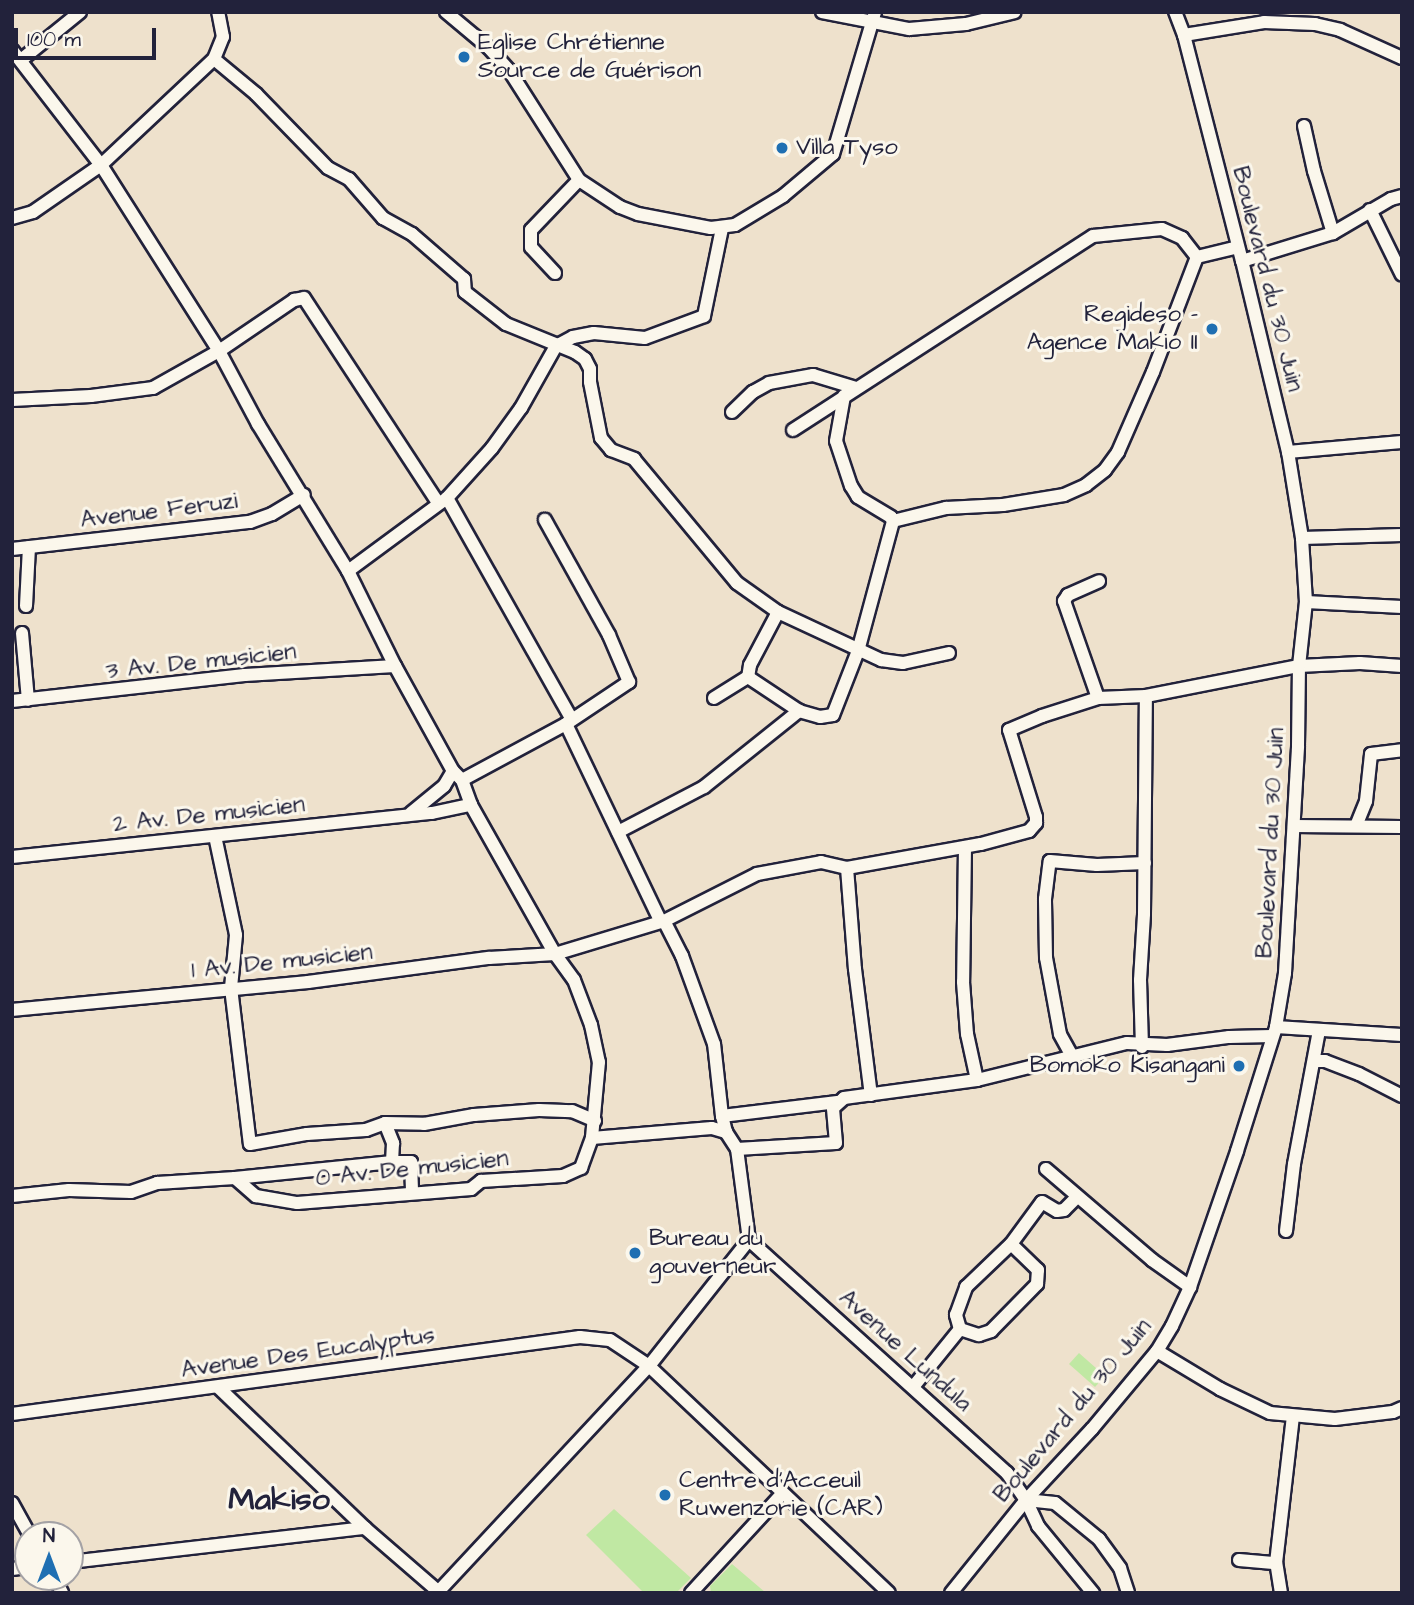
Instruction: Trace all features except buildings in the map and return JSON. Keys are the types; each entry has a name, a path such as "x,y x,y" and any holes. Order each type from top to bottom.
{"street":[{"path":"17,55 80,12"},
{"path":"12,218 33,212 101,164 214,59 223,37 218,12"},
{"path":"446,12 489,48 509,70 579,180 620,207 638,214 722,228 735,225 783,196 833,154 875,18"},
{"path":"822,12 875,18 909,29 966,24 1015,12"},
{"name":"Boulevard du 30 Juin","path":"951,1593 1026,1500 1092,1429 1157,1351 1190,1287 1274,1032 1285,973 1294,826 1299,666 1306,603 1302,538 1288,452 1242,261 1184,35 1175,12"},
{"path":"1184,35 1264,22 1315,24 1340,30 1402,58"},
{"name":"0 Av. De musicien","path":"17,55 101,164 219,351 258,424 304,495 348,571 395,666 457,775 471,805 555,954 574,981 592,1025 599,1062 592,1138 581,1168 563,1176 481,1181 471,1189 296,1203 256,1196 234,1178"},
{"path":"214,59 256,94 328,168 349,179 383,218 412,234 464,279 465,292 506,324 575,352 585,359 590,369 601,438 611,450 634,459 737,583 778,612 881,660 903,663 948,653"},
{"path":"1304,125 1314,171 1333,233"},
{"path":"555,273 531,247 531,230 579,180"},
{"path":"1242,261 1333,233 1402,196"},
{"path":"1370,211 1402,275"},
{"path":"348,571 442,500 492,448 514,418 556,346 573,337 594,333 645,338 704,316 722,228"},
{"path":"793,430 1093,236 1162,229 1182,238 1197,257"},
{"path":"1197,257 1238,247"},
{"path":"893,522 946,508 1003,505 1064,495 1086,485 1105,470 1118,452 1153,372 1197,257"},
{"path":"12,400 91,396 153,388 219,351 293,300 306,299 369,402 442,500 568,721 618,832 682,956 714,1044 722,1116 726,1132 737,1149 748,1240 649,1366 438,1592 365,1528 218,1387"},
{"path":"732,412 753,392 769,383 817,375 856,388"},
{"path":"748,677 799,711 820,717 833,715 858,651 893,522 891,517 858,497 851,486 836,440 844,396"},
{"path":"1288,452 1402,442"},
{"name":"Avenue Feruzi","path":"12,549 250,522 272,514 304,495"},
{"path":"411,813 457,775 568,721 626,685 629,678 545,520"},
{"path":"1302,538 1402,535"},
{"path":"26,606 29,547"},
{"path":"1099,581 1069,595 1064,601 1098,698 1146,696 1299,666 1360,663 1402,666"},
{"path":"1306,603 1402,607"},
{"path":"714,698 748,677 750,665 778,612"},
{"path":"22,633 28,700"},
{"name":"3 Av. De musicien","path":"12,702 245,675 395,666"},
{"path":"1142,1046 1140,980 1145,863 1146,696"},
{"name":"1 Av. De musicien","path":"12,1010 322,981 489,958 555,954 662,920 757,874 821,862 847,868 965,847 1029,831 1036,823 1009,730 1098,698"},
{"path":"618,832 705,787 799,711"},
{"path":"1356,826 1366,800 1371,754 1402,750"},
{"name":"2 Av. De musicien","path":"12,857 411,813 432,813 471,805"},
{"path":"1294,826 1402,827"},
{"path":"215,836 236,934 231,988 250,1144 307,1134 366,1130 385,1124 424,1124 474,1115 554,1110 583,1113 595,1121"},
{"path":"965,847 963,982 967,1034 977,1080"},
{"path":"1072,1056 1060,1034 1046,958 1045,899 1050,861 1097,865 1145,863"},
{"path":"847,868 855,969 871,1095"},
{"path":"1286,1231 1294,1164 1319,1030"},
{"path":"722,1116 837,1102 844,1098 977,1080 1127,1043 1142,1046 1319,1030 1402,1035"},
{"path":"1315,1061 1325,1061 1360,1074 1402,1096"},
{"path":"737,1149 836,1143 833,1108 837,1102"},
{"path":"385,1124 393,1143 392,1162"},
{"path":"592,1138 712,1128 726,1132"},
{"path":"12,1196 69,1191 131,1192 157,1183 392,1162 411,1162 412,1192"},
{"path":"1045,1169 1152,1260 1190,1287"},
{"path":"960,1329 956,1315 966,1287 1011,1244 1042,1202 1057,1211 1064,1210 1077,1197"},
{"name":"Avenue Lundula","path":"748,1240 1007,1473 1026,1500 1038,1526 1093,1593"},
{"path":"960,1329 979,1335 991,1331 1037,1284 1038,1270 1011,1244"},
{"path":"913,1387 960,1329"},
{"name":"Avenue Des Eucalyptus","path":"12,1414 579,1337 610,1340 649,1366"},
{"path":"1157,1351 1220,1389 1270,1413 1335,1419 1382,1414 1402,1408"},
{"path":"649,1366 889,1593"},
{"path":"1281,1593 1276,1563 1293,1416"},
{"path":"691,1593 782,1494"},
{"path":"1026,1500 1055,1503 1099,1539 1116,1561 1128,1593"},
{"path":"12,1503 22,1521"},
{"path":"84,1560 365,1528"},
{"path":"1239,1560 1276,1563"}],"green space":[{"path":"1079,1353 1105,1376 1095,1387 1069,1364"},
{"path":"614,1509 691,1578 676,1593 644,1593 586,1535"},
{"path":"732,1564 765,1592 711,1593 710,1586"}],"place":[{"name":"Eglise Chrétienne Source de Guérison","path":"464,57"},
{"name":"Villa Tyso","path":"782,148"},
{"name":"Regideso - Agence Makio II","path":"1212,329"},
{"name":"Bomoko Kisangani","path":"1239,1066"},
{"name":"Bureau du gouverneur","path":"635,1253"},
{"name":"Centre d'Acceuil Ruwenzorie (CAR)","path":"665,1495"}],"district":[{"name":"Makiso","path":"279,1500"}]}
